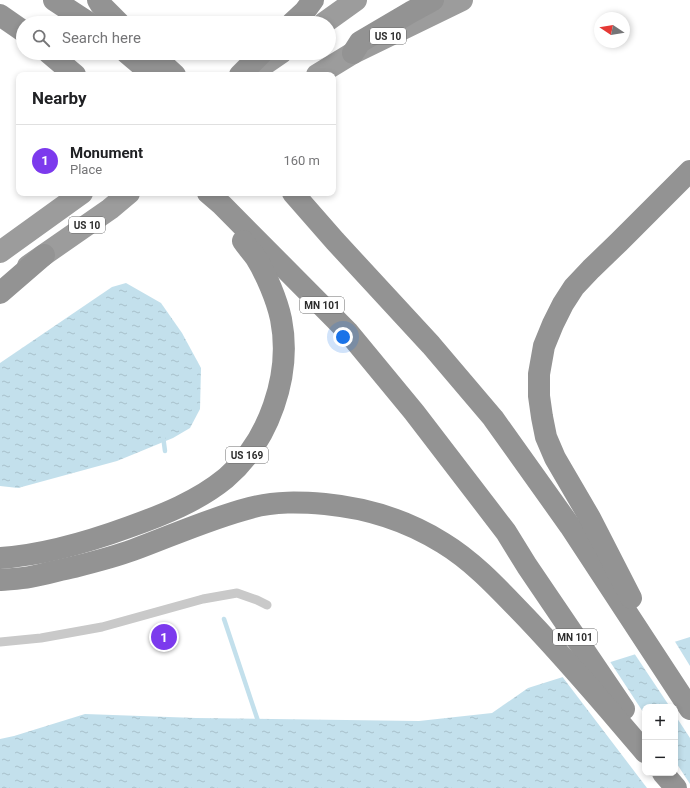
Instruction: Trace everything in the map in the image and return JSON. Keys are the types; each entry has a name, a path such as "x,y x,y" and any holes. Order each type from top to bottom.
{"highway":[{"path":"54,0 78,16"},
{"path":"98,0 112,16"},
{"path":"300,16 306,11 313,0"},
{"path":"334,16 356,0"},
{"path":"353,53 360,42 433,0"},
{"name":"US 10","path":"322,72 353,53 462,0"},
{"path":"0,15 16,26"},
{"path":"57,60 71,72"},
{"path":"243,72 255,60"},
{"path":"253,72 271,60"},
{"path":"151,63 168,72"},
{"path":"686,703 590,518 556,458 546,437 540,396 540,374 544,346 552,324 574,287 690,171"},
{"name":"US 10","path":"0,252 78,196"},
{"name":"US 10","path":"0,286 110,209 125,196"},
{"path":"288,196 335,241"},
{"path":"296,196 430,345 493,418 570,526 686,703"},
{"name":"MN 101","path":"215,199 348,332 414,412 506,532 527,566 644,740"},
{"name":"US 169","path":"0,558 24,556 84,542 148,520 179,507 207,492 226,478 257,442 275,404 280,386 284,340 281,320 276,299 256,258 242,240 215,199"},
{"path":"0,293 44,256"},
{"path":"0,580 29,577 89,563 130,551 248,508 267,504 289,502 342,506 374,512 423,531 442,542 467,560 493,583 545,636 642,749"},
{"path":"666,776 677,788"},
{"path":"669,776 677,788"}],"lane":[{"path":"0,642 41,638 102,627 203,599 238,593 267,605"}],"water":[{"path":"126,283 161,303 182,333 201,368 200,409 190,428 173,438 117,461 18,488 0,486 0,363 112,287"},
{"path":"690,637 690,788 0,788 0,739 85,714 196,718 419,721 492,713 528,688"}],"pier":[{"path":"674,640 690,666 690,738 678,720 678,704 668,704 634,653"},
{"path":"609,660 642,710 642,776 678,776 678,766 690,784 690,788 647,788 561,675"}],"waterway":[{"path":"163,436 165,451"},
{"path":"224,619 259,724"}],"place":[{"name":"Monument","path":"164,637"}]}
